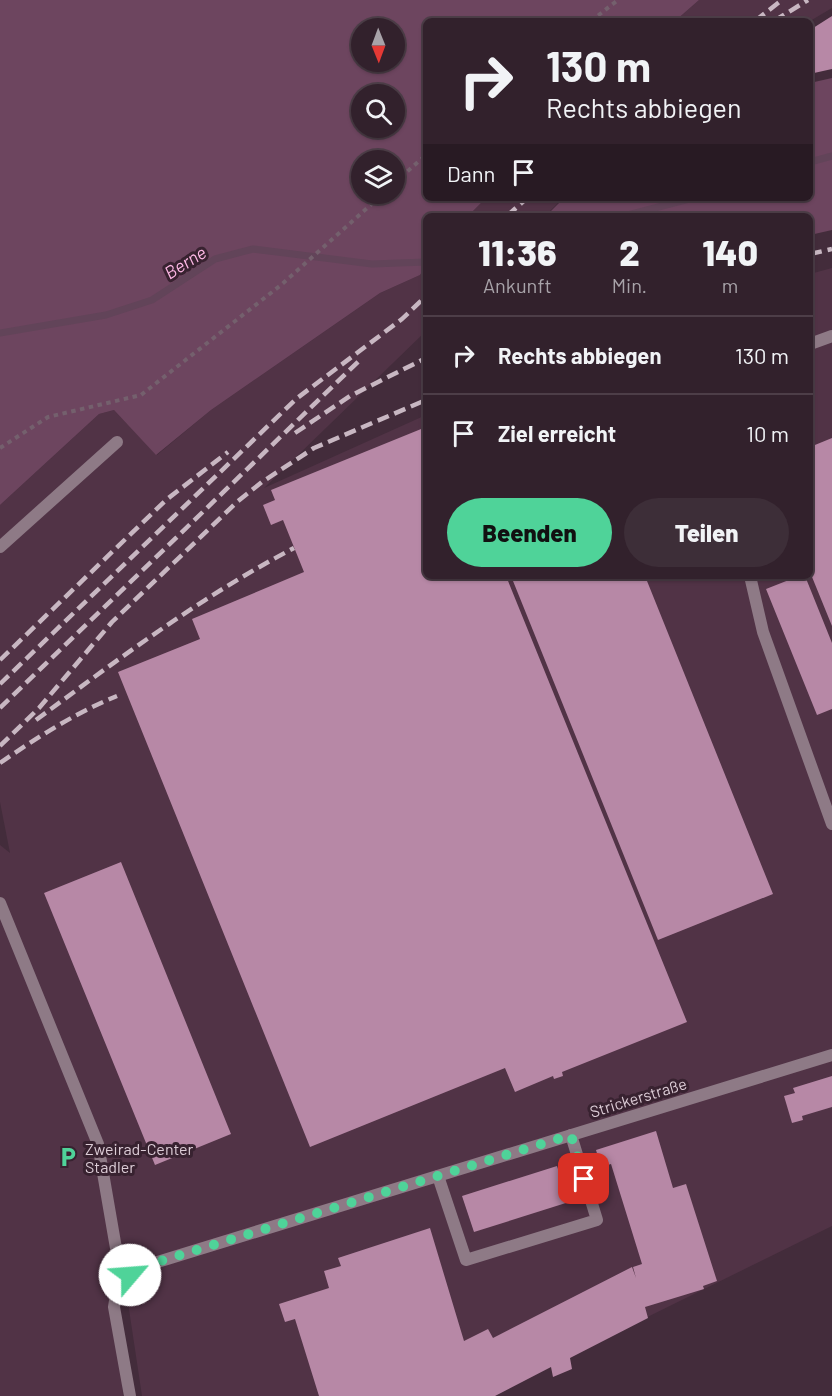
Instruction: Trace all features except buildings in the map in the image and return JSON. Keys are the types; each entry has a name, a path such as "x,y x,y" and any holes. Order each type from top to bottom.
{"street":[{"path":"813,343 832,336"},
{"path":"0,547 117,442"},
{"path":"751,579 762,632 832,824"},
{"path":"0,903 98,1144 117,1254 130,1275 116,1294 114,1307 130,1396"},
{"path":"0,937 15,938"},
{"name":"Strickerstraße","path":"130,1275 138,1268 832,1055"},
{"path":"438,1176 466,1260 597,1220 571,1135"}],"path":[{"path":"595,18 618,0"},
{"path":"405,173 423,157"},
{"path":"0,447 48,417 141,395 281,285 372,204"}],"shaded area":[{"path":"0,0 699,0 678,18 423,18 423,201 483,201 471,213 423,213 423,270 420,275 380,293 211,410 156,455 114,410 99,414 0,505"},
{"path":"699,0 832,0 832,8 813,19 678,18"},
{"path":"832,78 832,230 813,234 813,213 549,213 561,201 813,201 813,82"},
{"path":"483,201 560,201 548,213 471,213"},
{"path":"832,268 832,1226 487,1396 142,1396 124,1276 163,1257 116,1273 123,1396 0,1396 0,845 10,853 0,802 0,505 99,414 114,410 157,455 211,410 380,293 420,275 423,270 423,334 264,488 423,416 423,579 813,579 813,273"}],"waterway":[{"name":"Berne","path":"813,161 832,156"},
{"name":"Berne","path":"636,213 682,201"},
{"name":"Berne","path":"0,333 106,315 152,300 215,259 253,249 372,264 423,262"}],"railway":[{"path":"759,18 782,0"},
{"path":"779,18 808,0"},
{"path":"510,213 524,201"},
{"path":"813,253 832,249"},
{"path":"0,684 296,399 402,319 423,299"},
{"path":"0,708 361,359"},
{"path":"295,433 350,396 423,360"},
{"path":"0,746 39,708 112,622 237,502 262,482 314,448 423,401"},
{"path":"0,660 166,500 228,452"},
{"path":"36,720 194,607 294,548"},
{"path":"0,763 57,726 117,696"}],"place":[{"name":"Zweirad-Center Stadler","path":"68,1157"}],"route":[{"path":"130,1275 138,1268 571,1135 584,1179"}]}
